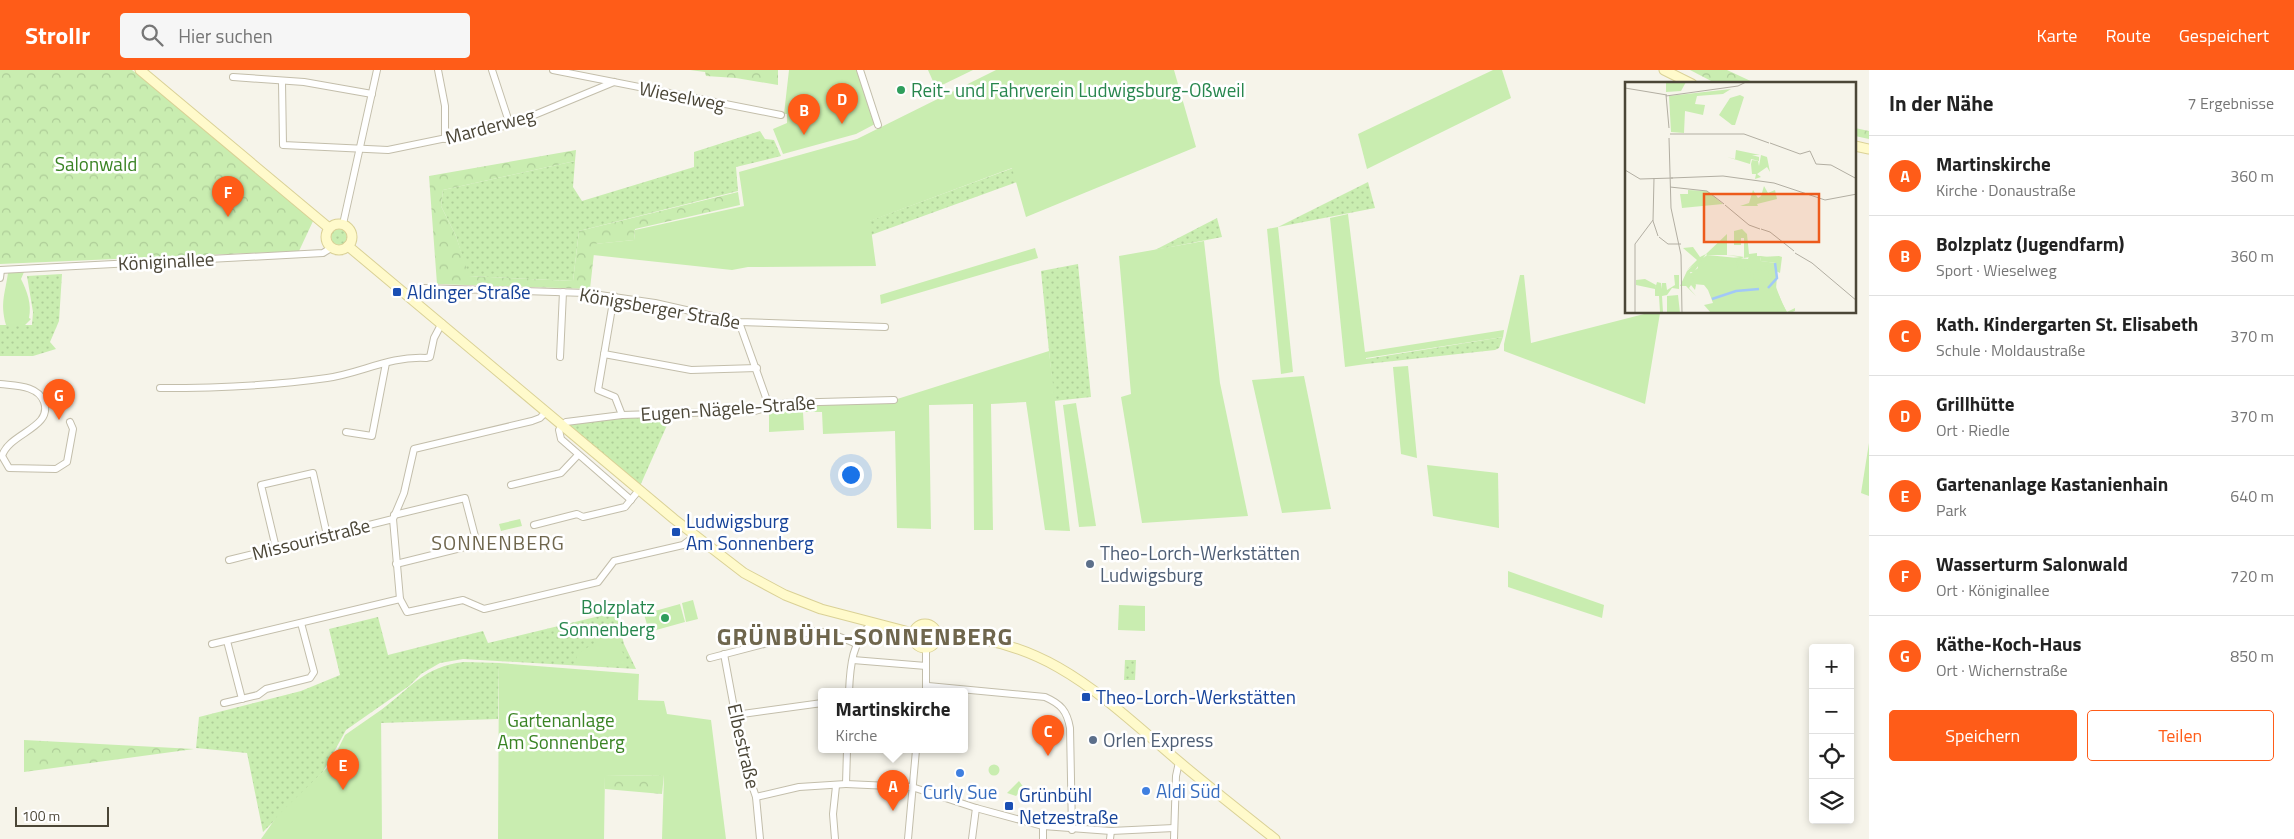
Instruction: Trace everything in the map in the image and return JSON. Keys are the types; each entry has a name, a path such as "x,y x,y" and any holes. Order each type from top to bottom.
{"main road":[{"path":"140,70 329,228"},
{"path":"1664,70 1688,82"},
{"path":"1856,146 1869,149"},
{"path":"335,224 343,224 351,232 352,239 348,246 338,250 331,248 326,238 329,228 335,224"},
{"path":"348,246 694,536 744,573 785,595 821,609 913,633"},
{"path":"926,624 932,626 937,635 933,646 926,648 916,644 913,633 918,626 926,624"},
{"path":"937,635 983,638 1008,644 1051,662 1099,695 1275,839"}],"street":[{"path":"246,79 247,70"},
{"path":"343,224 377,70"},
{"path":"438,70 445,106 445,139"},
{"path":"492,70 510,125"},
{"name":"Wieselweg","path":"553,70 781,115"},
{"path":"860,70 878,125"},
{"path":"233,77 282,82 304,82 372,94"},
{"name":"Marderweg","path":"282,82 283,145 388,150 510,125 614,82"},
{"name":"Königinallee","path":"1,270 323,253 331,248"},
{"path":"0,278 1,270"},
{"name":"Königsberger Straße","path":"407,294 415,289 423,288 562,292 614,296 739,322 885,327"},
{"path":"560,356 562,292"},
{"path":"614,296 598,390 615,397 622,415"},
{"path":"739,322 769,406"},
{"path":"160,388 246,386 328,378 405,357 430,357 434,338 442,324"},
{"path":"604,354 691,370 757,368"},
{"path":"346,432 372,436 386,363"},
{"path":"0,384 33,389 40,394 45,404 43,415 38,423 5,446 2,456 9,468 56,469 67,462 73,428 70,422"},
{"name":"Eugen-Nägele-Straße","path":"563,425 568,420 622,415 755,410 783,403 894,400"},
{"path":"546,412 540,418 532,421 414,449 404,493 393,517 400,599 407,612 463,600 484,610 598,582 614,561 683,545 694,536"},
{"path":"563,425 559,430 561,439 631,500"},
{"path":"511,485 562,474 578,455"},
{"path":"276,548 262,485 313,473 327,535"},
{"path":"534,525 577,514 583,516 625,507 639,490"},
{"name":"Missouristraße","path":"229,560 466,498 476,540 473,545 396,564"},
{"path":"212,644 400,599"},
{"path":"224,703 258,695 266,689 310,678 314,672 301,623"},
{"path":"850,688 857,644 862,632 873,623"},
{"path":"710,658 814,630 830,633 857,644"},
{"path":"227,641 242,699"},
{"path":"926,648 927,688"},
{"name":"Elbestraße","path":"724,654 744,762 756,797 760,839"},
{"path":"853,660 926,666"},
{"path":"968,692 1045,697 1057,702 1068,718 1070,728 1072,830"},
{"path":"735,715 818,704"},
{"path":"846,784 847,753"},
{"path":"908,839 916,753"},
{"path":"1174,839 1176,776 1179,762"},
{"path":"756,797 799,787 846,784 912,787 976,808 1043,826 1072,830 1111,831 1174,828"},
{"path":"835,839 833,814 836,786"},
{"path":"972,839 976,808"},
{"path":"1043,826 1043,839"},
{"path":"1110,839 1111,831"}],"green space":[{"name":"Salonwald","path":"0,70 132,70 314,219 299,251 0,264"},
{"path":"690,70 778,70 778,85 736,78 706,76 705,72"},
{"path":"789,70 857,70 875,124 856,134 783,154 773,129 787,123 787,114 784,114"},
{"path":"928,70 973,70 936,88"},
{"path":"996,70 1174,70 1196,147 1026,217 1012,168 870,221 876,266 748,267 732,270 593,255 594,244 634,240 635,230 744,206 739,172 857,139"},
{"path":"1493,70 1502,70 1511,98 1367,169 1358,134"},
{"path":"1690,70 1727,70 1753,82 1713,82"},
{"path":"1856,128 1869,131 1869,139 1856,136"},
{"path":"760,131 765,139 774,140 781,156 736,167 738,191 579,231 573,281 468,276 456,236 441,206 443,190 575,161 573,187 582,201 694,167 694,152"},
{"path":"576,150 575,161 443,190 441,206 456,236 469,276 573,281 579,231 738,192 740,205 635,229 634,240 595,244 590,289 437,284 429,176"},
{"path":"1013,168 1017,182 871,235 869,221"},
{"path":"1368,182 1375,208 1278,227"},
{"path":"1348,214 1365,352 1504,330 1503,337 1366,358 1366,364 1345,367 1330,218"},
{"path":"1217,218 1222,237 1155,250"},
{"path":"1278,227 1293,372 1281,374 1267,229"},
{"path":"339,229 345,231 347,237 345,243 339,245 333,243 331,237 333,231"},
{"path":"1204,241 1220,383 1248,516 1142,523 1121,397 1131,394 1119,256"},
{"path":"1035,248 1038,258 881,304 880,295"},
{"path":"1078,264 1091,397 1054,401 1041,271"},
{"path":"24,272 21,279 28,298 29,318 31,319 25,325 6,325 3,304 8,273"},
{"path":"62,274 59,321 50,342 56,349 33,356 0,356 0,325 32,325 33,312 27,276"},
{"path":"1520,275 1524,275 1531,343 1644,314 1660,314 1645,404 1504,351"},
{"path":"1503,337 1499,348 1495,350 1366,364 1366,359"},
{"path":"1049,351 1070,531 1045,530 1026,402 991,404 993,530 974,530 973,404 929,405 931,529 897,528 895,431 823,434 822,412 803,412 804,430 769,432 769,406 894,400"},
{"path":"1408,366 1417,458 1401,454 1393,367"},
{"path":"1304,376 1331,509 1282,513 1252,380"},
{"path":"1076,403 1096,526 1079,527 1063,405"},
{"path":"672,414 640,486 566,422"},
{"path":"1869,443 1869,496 1861,493"},
{"path":"1427,465 1498,473 1499,528 1433,516"},
{"path":"520,519 522,526 501,531 499,524"},
{"path":"1508,571 1604,605 1602,618 1508,587"},
{"path":"693,600 698,619 686,622 682,603"},
{"name":"Bolzplatz Sonnenberg","path":"680,604 685,622 649,632 644,614"},
{"path":"1119,605 1145,606 1145,631 1118,630"},
{"path":"616,612 624,644 636,669 463,659 440,663 421,674 409,686 346,730 323,772 263,832 247,753 196,748 199,717 301,691 340,675 329,629 378,617 388,655 483,631 488,643"},
{"path":"611,633 616,633 627,665 576,664 577,654"},
{"path":"1125,660 1136,660 1135,680 1124,680"},
{"path":"464,662 499,663 498,719 380,723 381,710 419,679 438,668"},
{"name":"Gartenanlage Am Sonnenberg","path":"499,663 639,674 638,700 664,701 667,714 711,720 726,839 662,839 664,775 605,776 604,839 498,839"},
{"path":"381,710 382,839 261,839 278,815 330,765 345,735"},
{"path":"24,740 194,749 24,772"},
{"path":"994,764 1000,770 994,776 988,770"},
{"path":"664,775 662,794 605,789 605,776"},
{"path":"1019,781 1024,788 1016,796 1007,793"}],"place":[{"name":"Reit- und Fahrverein Ludwigsburg-Oßweil","path":"901,90"},
{"name":"Grillhütte","path":"842,124"},
{"name":"Bolzplatz (Jugendfarm)","path":"804,135"},
{"name":"Wasserturm Salonwald","path":"228,217"},
{"name":"Aldinger Straße","path":"397,292"},
{"name":"Käthe-Koch-Haus","path":"59,420"},
{"name":"Ludwigsburg Am Sonnenberg","path":"676,532"},
{"name":"Theo-Lorch-Werkstätten Ludwigsburg","path":"1090,564"},
{"name":"Bolzplatz Sonnenberg","path":"665,618"},
{"name":"Theo-Lorch-Werkstätten","path":"1086,697"},
{"name":"Orlen Express","path":"1093,740"},
{"name":"Kath. Kindergarten St. Elisabeth","path":"1048,756"},
{"name":"Curly Sue","path":"960,773"},
{"name":"Gartenanlage Kastanienhain","path":"343,790"},
{"name":"Aldi Süd","path":"1146,791"},
{"name":"Grünbühl Netzestraße","path":"1009,806"},
{"name":"Martinskirche","path":"893,811"}],"district":[{"name":"SONNENBERG","path":"498,543"},
{"name":"GRÜNBÜHL-SONNENBERG","path":"865,637"}]}
